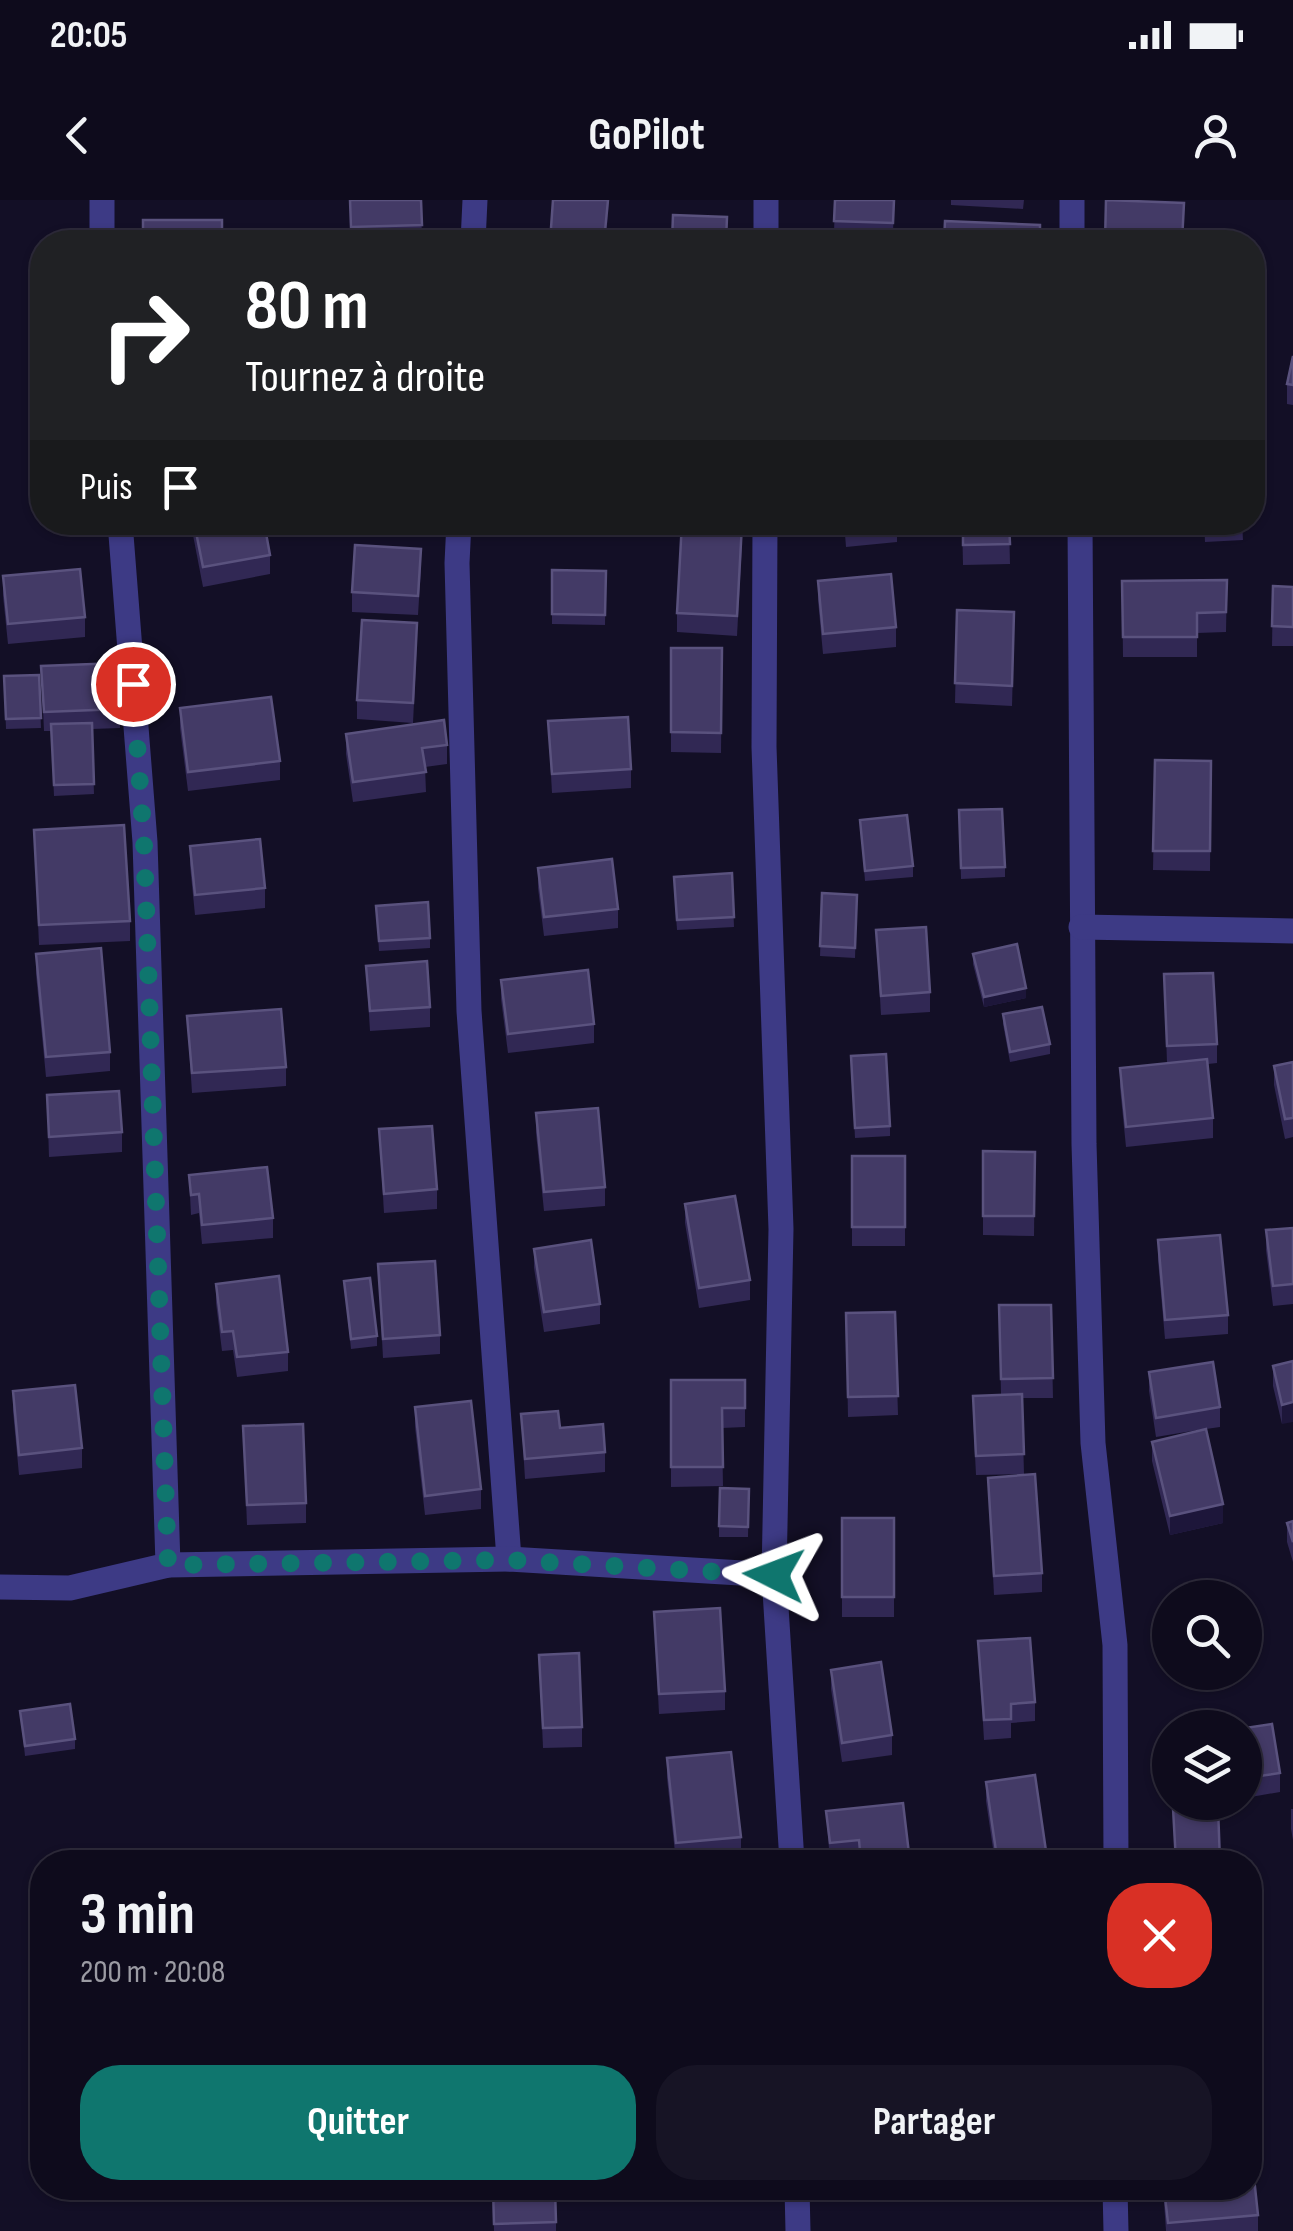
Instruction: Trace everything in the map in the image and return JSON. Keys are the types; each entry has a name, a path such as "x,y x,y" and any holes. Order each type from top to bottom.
{"street":[{"path":"102,200 102,230"},
{"path":"474,230 475,200"},
{"path":"766,200 766,230"},
{"path":"1072,200 1072,230"},
{"path":"121,535 144,842 168,1565"},
{"path":"459,535 469,1011 509,1560"},
{"path":"764,535 764,747 781,1229 774,1575 791,1850"},
{"path":"1080,535 1080,927 1094,1443 1115,1645 1116,1850"},
{"path":"1080,927 1293,930"},
{"path":"0,1587 70,1588 168,1565 509,1560 774,1575"},
{"path":"797,2200 798,2231"},
{"path":"1115,2200 1116,2231"}],"building":[{"path":"350,200 421,200 422,225 351,227"},
{"path":"553,200 608,200 605,230 551,230"},
{"path":"835,200 894,200 893,223 834,221"},
{"path":"1106,200 1184,203 1183,230 1105,230"},
{"path":"673,215 727,217 726,230 672,230"},
{"path":"143,220 222,220 222,230 143,230"},
{"path":"945,221 1040,225 1040,230 945,230"},
{"path":"1293,356 1293,385 1287,384"},
{"path":"197,535 266,535 270,555 203,567"},
{"path":"681,535 741,535 737,616 677,613"},
{"path":"963,535 1010,535 1010,544 963,545"},
{"path":"355,545 421,549 418,596 352,592"},
{"path":"80,569 85,617 8,624 3,576"},
{"path":"552,570 606,571 605,615 552,614"},
{"path":"891,574 896,627 823,634 818,581"},
{"path":"1227,580 1226,612 1197,613 1197,637 1123,637 1122,581"},
{"path":"1273,586 1293,587 1293,627 1272,626"},
{"path":"957,610 1014,612 1012,686 955,683"},
{"path":"362,620 417,623 413,703 357,700"},
{"path":"671,648 722,648 721,733 671,732"},
{"path":"118,663 120,709 44,712 41,666"},
{"path":"39,675 41,718 6,719 4,676"},
{"path":"271,697 280,761 188,772 180,708"},
{"path":"628,717 631,769 552,774 548,721"},
{"path":"444,720 447,745 422,748 426,772 353,782 346,734"},
{"path":"92,723 94,784 54,785 51,724"},
{"path":"1155,760 1211,761 1210,851 1153,851"},
{"path":"1002,809 1005,867 961,868 959,810"},
{"path":"907,815 913,866 865,871 860,820"},
{"path":"124,825 130,921 39,925 34,830"},
{"path":"260,839 265,888 195,895 190,846"},
{"path":"612,859 618,909 544,917 538,868"},
{"path":"732,873 734,917 677,920 674,877"},
{"path":"822,893 857,895 855,948 820,946"},
{"path":"428,902 430,938 379,941 376,906"},
{"path":"926,927 930,992 881,996 876,930"},
{"path":"1017,944 1026,988 984,997 973,954"},
{"path":"101,948 110,1052 46,1057 36,954"},
{"path":"427,961 430,1007 370,1011 366,966"},
{"path":"588,970 594,1024 508,1034 501,980"},
{"path":"1213,973 1217,1044 1167,1046 1164,974"},
{"path":"1042,1007 1050,1044 1010,1052 1003,1014"},
{"path":"281,1009 286,1067 192,1073 187,1016"},
{"path":"886,1054 890,1126 855,1128 851,1056"},
{"path":"1207,1059 1213,1118 1126,1127 1120,1068"},
{"path":"1293,1062 1293,1118 1285,1119 1274,1066"},
{"path":"119,1091 122,1132 49,1137 47,1095"},
{"path":"598,1108 605,1187 544,1192 536,1113"},
{"path":"432,1126 437,1189 384,1194 379,1129"},
{"path":"983,1151 1035,1152 1034,1216 983,1216"},
{"path":"852,1156 905,1156 905,1227 852,1227"},
{"path":"267,1167 273,1218 202,1225 199,1194 191,1195 189,1175"},
{"path":"735,1196 750,1280 699,1288 685,1204"},
{"path":"1293,1228 1293,1284 1273,1286 1266,1230"},
{"path":"1220,1235 1228,1315 1165,1320 1158,1240"},
{"path":"591,1240 600,1304 544,1312 534,1249"},
{"path":"435,1261 440,1335 383,1339 378,1264"},
{"path":"279,1276 288,1352 237,1357 233,1331 222,1332 216,1284"},
{"path":"370,1278 377,1336 351,1339 344,1281"},
{"path":"999,1305 1051,1305 1053,1378 1001,1379"},
{"path":"895,1312 898,1396 848,1397 846,1313"},
{"path":"1293,1361 1293,1402 1282,1405 1273,1366"},
{"path":"1213,1362 1220,1407 1156,1418 1149,1372"},
{"path":"671,1380 745,1380 745,1408 722,1408 723,1467 671,1467"},
{"path":"75,1385 82,1448 19,1455 13,1391"},
{"path":"1022,1394 1024,1454 976,1456 973,1396"},
{"path":"471,1401 481,1489 425,1496 415,1407"},
{"path":"558,1411 560,1428 603,1424 605,1452 525,1459 521,1414"},
{"path":"303,1424 306,1503 247,1505 243,1426"},
{"path":"1206,1429 1223,1504 1170,1516 1152,1442"},
{"path":"1035,1474 1042,1573 994,1576 988,1478"},
{"path":"720,1488 749,1489 748,1527 719,1526"},
{"path":"842,1518 894,1518 894,1597 842,1597"},
{"path":"1293,1521 1293,1542 1287,1523"},
{"path":"720,1608 725,1691 659,1694 654,1612"},
{"path":"1030,1638 1035,1702 1011,1704 1011,1719 984,1720 978,1641"},
{"path":"579,1653 582,1727 543,1728 539,1655"},
{"path":"881,1662 892,1735 842,1743 831,1670"},
{"path":"70,1704 75,1739 25,1746 20,1711"},
{"path":"1272,1724 1280,1773 1262,1776 1262,1725"},
{"path":"731,1752 741,1837 676,1843 667,1758"},
{"path":"1035,1775 1046,1850 996,1850 986,1782"},
{"path":"903,1803 909,1850 860,1850 859,1840 830,1843 826,1811"},
{"path":"1174,1820 1218,1820 1220,1850 1175,1850"},
{"path":"493,2200 555,2200 556,2222 494,2224"},
{"path":"1165,2200 1256,2200 1258,2215 1168,2223"}],"route":[{"path":"133,684 144,842 168,1565 509,1560 774,1575"}]}
